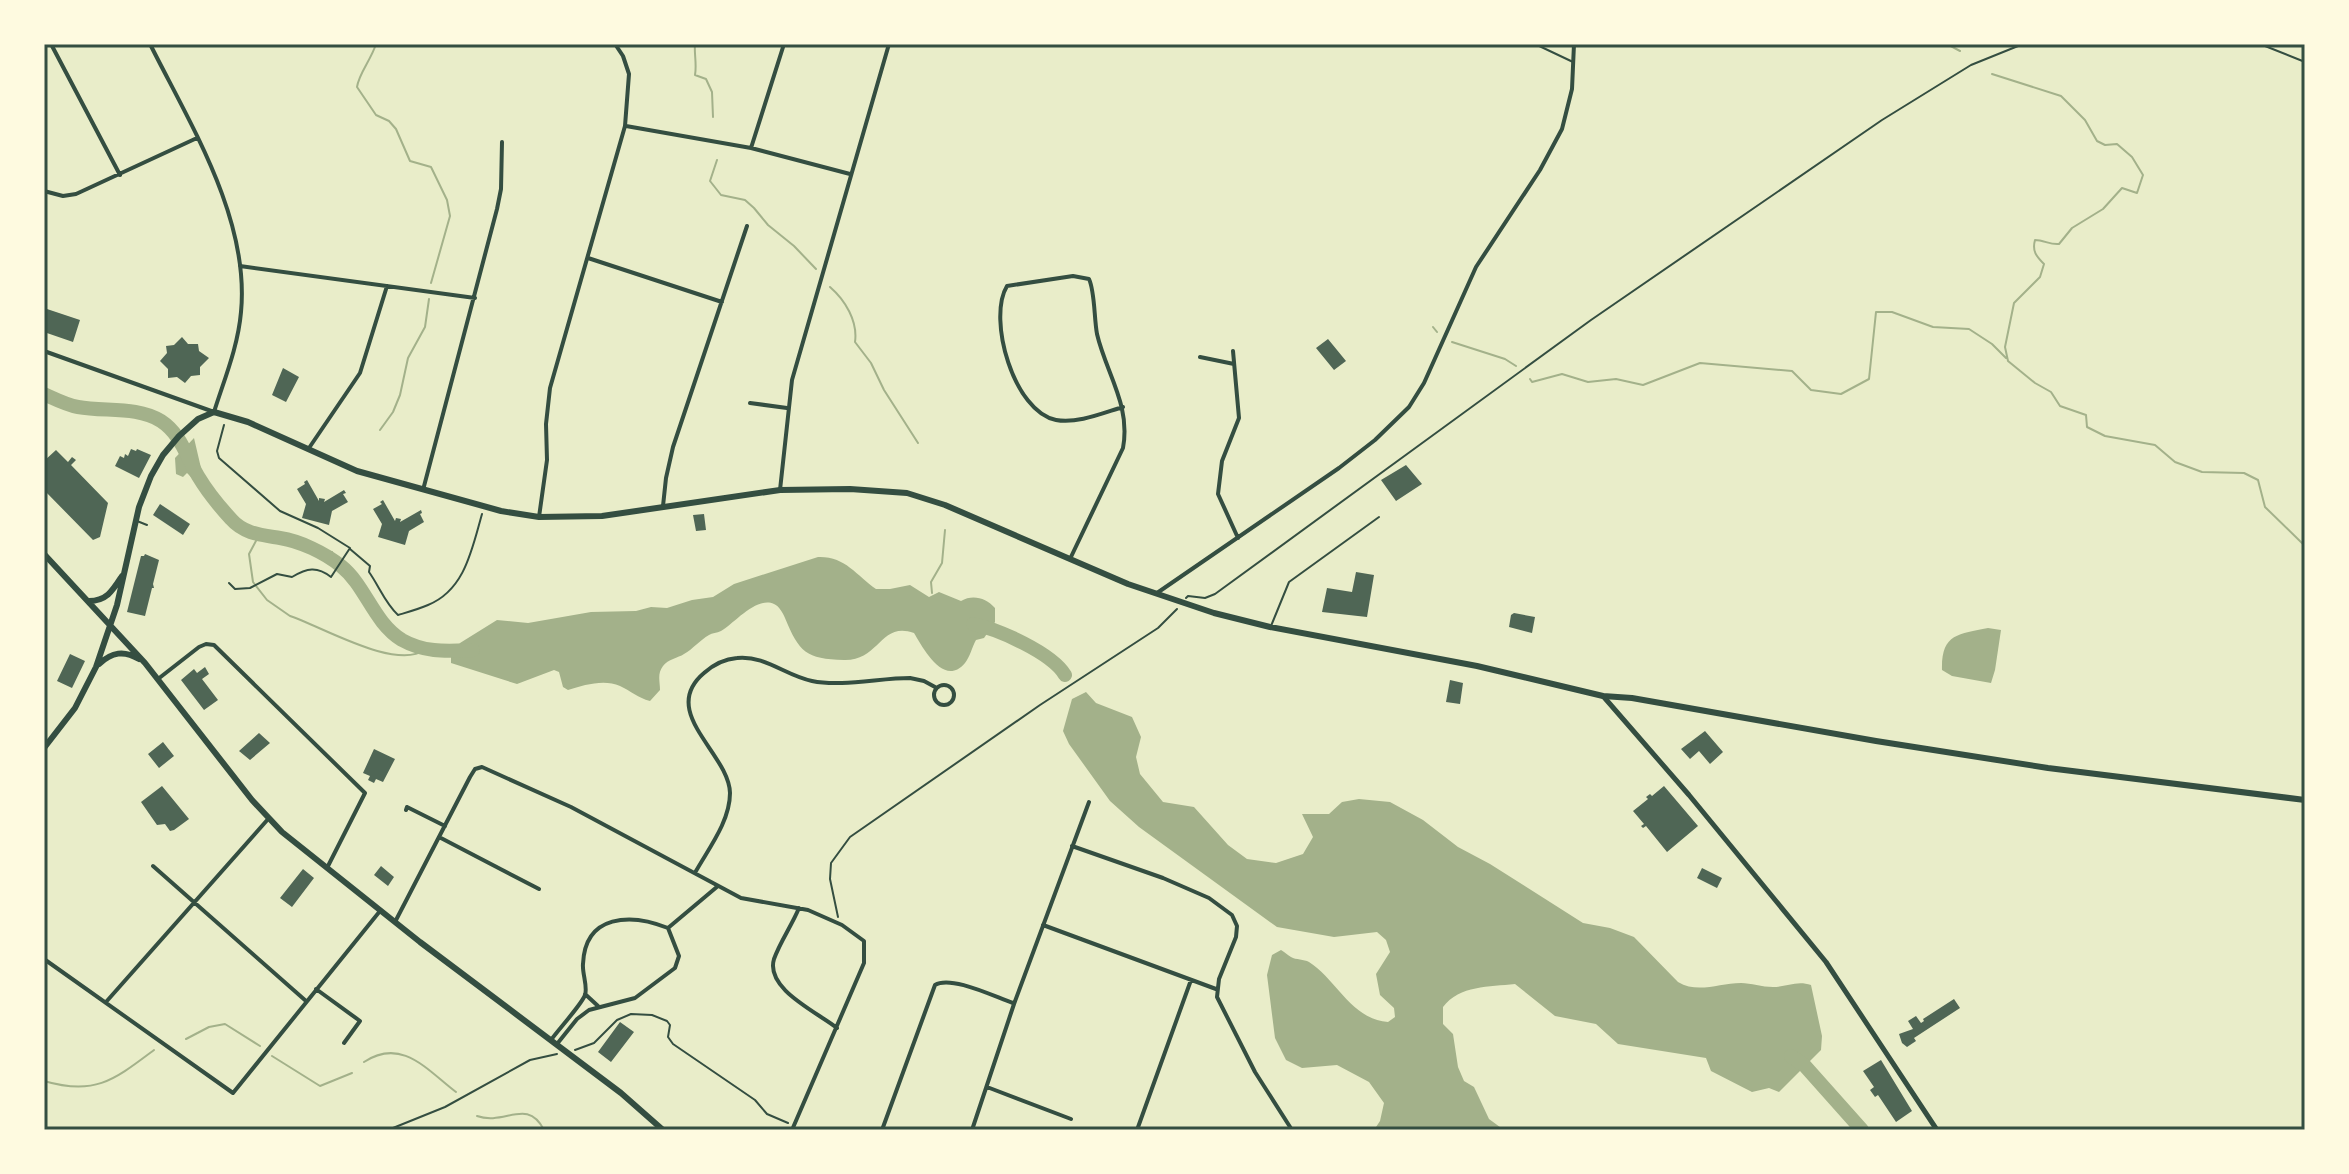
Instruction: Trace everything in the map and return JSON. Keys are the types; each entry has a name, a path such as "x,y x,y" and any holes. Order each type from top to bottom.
{"main road":[{"path":"44,748 84,693 96,667 112,625 145,491 163,455 204,415 214,412 248,422 357,471 501,511 539,517 602,516 780,490 853,489 921,497 1128,584 1214,613 1270,627 1477,666 1603,696 1632,698 2048,768 2305,800"},
{"path":"44,554 145,663 269,818 380,911 625,1096 663,1130"},
{"path":"89,601 98,601 111,593 124,573"},
{"path":"96,667 110,655 124,652 145,663"}],"street":[{"path":"51,44 120,175"},
{"path":"44,351 214,412 238,331 242,296 240,266 224,201 197,138 150,44"},
{"path":"539,517 546,478 550,388 625,126 629,74 615,44"},
{"path":"751,148 784,44"},
{"path":"780,490 792,380 889,44"},
{"path":"1157,593 1366,448 1394,423 1417,395 1476,267 1553,149 1570,103 1574,44"},
{"path":"625,126 751,148 850,174"},
{"path":"44,191 69,196 197,138"},
{"path":"423,490 502,188 502,142"},
{"path":"663,506 673,447 747,226"},
{"path":"588,258 722,302"},
{"path":"240,266 475,298"},
{"path":"1070,559 1123,448 1126,422 1123,407 1099,340 1092,306 1092,283 1087,277 1011,284 1005,289 1001,320 1007,356 1021,391 1031,405 1045,416 1064,421 1123,407"},
{"path":"308,450 360,373 387,286"},
{"path":"1233,351 1239,418 1222,461 1218,494 1238,538"},
{"path":"1200,357 1234,364"},
{"path":"750,403 787,408"},
{"path":"158,679 199,647 210,644 365,793 327,868"},
{"path":"696,871 723,823 730,789 690,714 689,697 701,676 719,662 738,657 769,663 815,682 910,678 935,687 944,685 955,696 952,702 947,706 938,703 933,694 935,687"},
{"path":"1603,696 1826,962 1937,1130"},
{"path":"395,922 470,777 478,768 486,767 754,902 799,908 854,932 864,941 866,953 854,989 792,1127"},
{"path":"972,1130 1014,1004 1089,802"},
{"path":"406,810 407,807 445,826"},
{"path":"106,1002 269,818"},
{"path":"439,837 539,889"},
{"path":"1072,846 1163,878 1209,898 1229,911 1236,922 1236,937 1216,989 1217,997 1255,1072 1292,1130"},
{"path":"153,866 306,1001"},
{"path":"668,928 719,886"},
{"path":"799,908 775,957 774,975 784,990 837,1028"},
{"path":"44,959 233,1093 380,911"},
{"path":"554,1042 585,994 584,953 600,925 639,921 668,928"},
{"path":"1043,925 1216,989"},
{"path":"554,1042 577,1019 599,1006 635,998 675,968 679,956 668,928"},
{"path":"1137,1130 1191,980"},
{"path":"882,1130 935,985 952,982 1014,1004"},
{"path":"316,989 360,1021 344,1043"},
{"path":"585,994 599,1006"},
{"path":"987,1086 1071,1119"}],"lane":[{"path":"1535,44 1574,62"},
{"path":"1270,627 1289,582 1379,517"},
{"path":"136,520 147,525"},
{"path":"56,720 62,726"}],"path":[{"path":"1215,594 1604,311 1781,189 1954,73 2023,44"},
{"path":"2260,44 2305,62"},
{"path":"224,425 217,451 219,458 280,511 318,528 367,562 369,572 379,584 386,602 398,615 430,605 460,579 482,514"},
{"path":"229,583 235,589 250,588 277,574 292,577 312,569 319,569 331,577 350,548"},
{"path":"838,917 830,879 831,863 850,837 1040,705 1158,628"},
{"path":"388,1130 445,1107 521,1064 594,1043 617,1020 638,1014 659,1017 670,1025 668,1037 673,1044 746,1094 767,1114 792,1127"}],"shaded area":[{"path":"194,438 201,468 191,477 187,473 183,477 176,474 175,458"},
{"path":"818,557 843,563 876,589 910,585 929,597 939,592 961,601 970,598 983,600 995,608 995,622 984,638 976,640 965,663 957,670 949,671 935,663 914,633 903,631 894,632 856,659 812,655 795,639 778,606 760,604 665,664 659,675 660,690 650,701 607,683 568,690 563,687 559,672 554,670 517,684 451,663 451,655 460,643 497,620 528,623 591,612 667,608 713,597 734,584"},
{"path":"1988,628 2001,630 1991,683 1952,676 1942,670 1942,658 1948,642 1960,634"},
{"path":"1086,692 1096,703 1132,717 1141,737 1136,757 1140,774 1163,802 1194,807 1228,845 1247,859 1276,863 1303,854 1313,837 1302,814 1329,814 1342,802 1359,799 1390,802 1583,923 1634,937 1678,982 1701,988 1741,983 1773,987 1796,983 1811,985 1822,1036 1821,1050 1779,1092 1769,1088 1752,1092 1711,1071 1706,1058 1618,1044 1596,1024 1555,1016 1515,984 1476,988 1458,995 1443,1007 1443,1024 1453,1034 1458,1067 1464,1081 1474,1087 1489,1119 1504,1130 1374,1130 1380,1121 1384,1103 1369,1082 1337,1065 1302,1068 1286,1060 1275,1038 1267,975 1272,955 1281,950 1293,958 1309,962 1364,1014 1388,1022 1395,1017 1394,1008 1380,995 1376,974 1390,952 1386,940 1377,932 1334,937 1277,927 1139,827 1110,801 1063,731 1072,699"}],"building":[{"path":"44,308 80,320 73,342 44,332"},
{"path":"182,337 188,344 198,344 199,351 209,358 200,367 200,375 191,376 185,383 177,377 168,378 168,369 160,361 167,353 166,346 174,345"},
{"path":"1328,339 1346,361 1334,370 1316,348"},
{"path":"283,368 299,377 286,402 272,395"},
{"path":"131,449 151,455 139,478 115,466 120,456 128,456"},
{"path":"56,450 68,462 72,457 76,460 71,465 108,503 100,537 93,540 44,490 44,461"},
{"path":"1406,465 1422,484 1396,501 1381,480"},
{"path":"307,480 319,501 319,498 325,499 324,502 344,490 346,493 343,494 348,502 332,511 329,525 302,518 306,504 297,489"},
{"path":"383,500 395,521 396,518 401,519 400,522 421,510 424,522 409,531 405,545 378,537 382,524 373,509"},
{"path":"160,504 190,524 183,535 153,515"},
{"path":"704,514 706,530 696,531 693,515"},
{"path":"145,554 159,560 145,616 127,612 141,556"},
{"path":"1356,572 1374,575 1367,617 1322,612 1327,588 1352,592"},
{"path":"1514,613 1535,617 1532,633 1509,627"},
{"path":"70,654 85,661 72,688 57,681"},
{"path":"205,667 209,674 202,679 218,700 204,710 181,680 194,669 197,673"},
{"path":"1450,680 1463,683 1460,704 1446,702"},
{"path":"1705,731 1723,752 1710,764 1699,751 1690,759 1681,749"},
{"path":"259,733 270,743 250,760 239,751"},
{"path":"163,742 174,756 159,768 148,754"},
{"path":"374,749 395,759 383,782 376,779 374,783 368,780 370,776 363,773"},
{"path":"162,786 189,819 170,831 165,824 157,825 141,802"},
{"path":"1664,786 1698,826 1667,852 1646,826 1641,826 1644,824 1633,811 1648,799 1646,797"},
{"path":"381,866 394,877 388,886 374,875"},
{"path":"1702,868 1722,878 1717,888 1697,878"},
{"path":"303,869 314,878 292,907 280,898"},
{"path":"1954,999 1960,1008 1914,1038 1916,1041 1907,1047 1902,1043 1899,1034 1913,1029 1908,1021 1916,1016 1921,1023"},
{"path":"620,1022 634,1032 611,1062 598,1052"},
{"path":"1881,1060 1912,1111 1896,1122 1878,1095 1875,1097 1870,1090 1874,1087 1863,1071"}],"waterway":[{"path":"376,44 357,87 376,115 389,121 396,129 410,161 431,167 447,200 450,216 431,283"},
{"path":"695,44 695,75 706,79 712,92 713,117"},
{"path":"1947,44 1960,51"},
{"path":"1992,74 2061,96 2085,120 2097,141 2105,145 2117,144 2132,157 2143,175 2137,193 2122,188 2103,209 2072,228 2059,244 2035,240 2035,253 2044,264 2040,277 2014,303 2005,347 2008,361 2051,392 2060,406 2086,415 2087,427 2105,436 2155,445 2175,462 2202,472 2244,473 2258,480 2265,507 2305,546"},
{"path":"717,160 710,181 721,195 745,200 816,269"},
{"path":"830,287 849,312 855,342 871,363 884,390 918,443"},
{"path":"380,430 400,395 408,358 425,327 429,299"},
{"path":"1530,379 1532,382 1562,374 1588,382 1616,379 1643,385 1700,363 1792,371 1811,390 1841,394 1869,379 1876,312 1892,312 1933,327 1969,329 2006,358"},
{"path":"1433,327 1437,332"},
{"path":"1452,342 1505,359 1516,366"},
{"path":"44,394 74,406 131,411 161,421 178,439 205,487 236,524 254,533 304,545 335,561 350,574 384,624 402,640 428,649 473,650"},
{"path":"932,593 931,582 942,563 945,530"},
{"path":"258,537 249,554 253,582 267,600 290,616 377,651 412,655 425,650"},
{"path":"331,560 332,552"},
{"path":"973,624 1024,643 1049,658 1065,675"},
{"path":"186,1039 209,1027 225,1024 260,1046"},
{"path":"44,1081 77,1087 91,1086 115,1077 154,1050"},
{"path":"364,1062 378,1055 402,1055 424,1066 456,1092"},
{"path":"272,1056 320,1086 352,1073"},
{"path":"1791,1056 1805,1066 1862,1130"},
{"path":"477,1116 530,1115 544,1130"}]}
